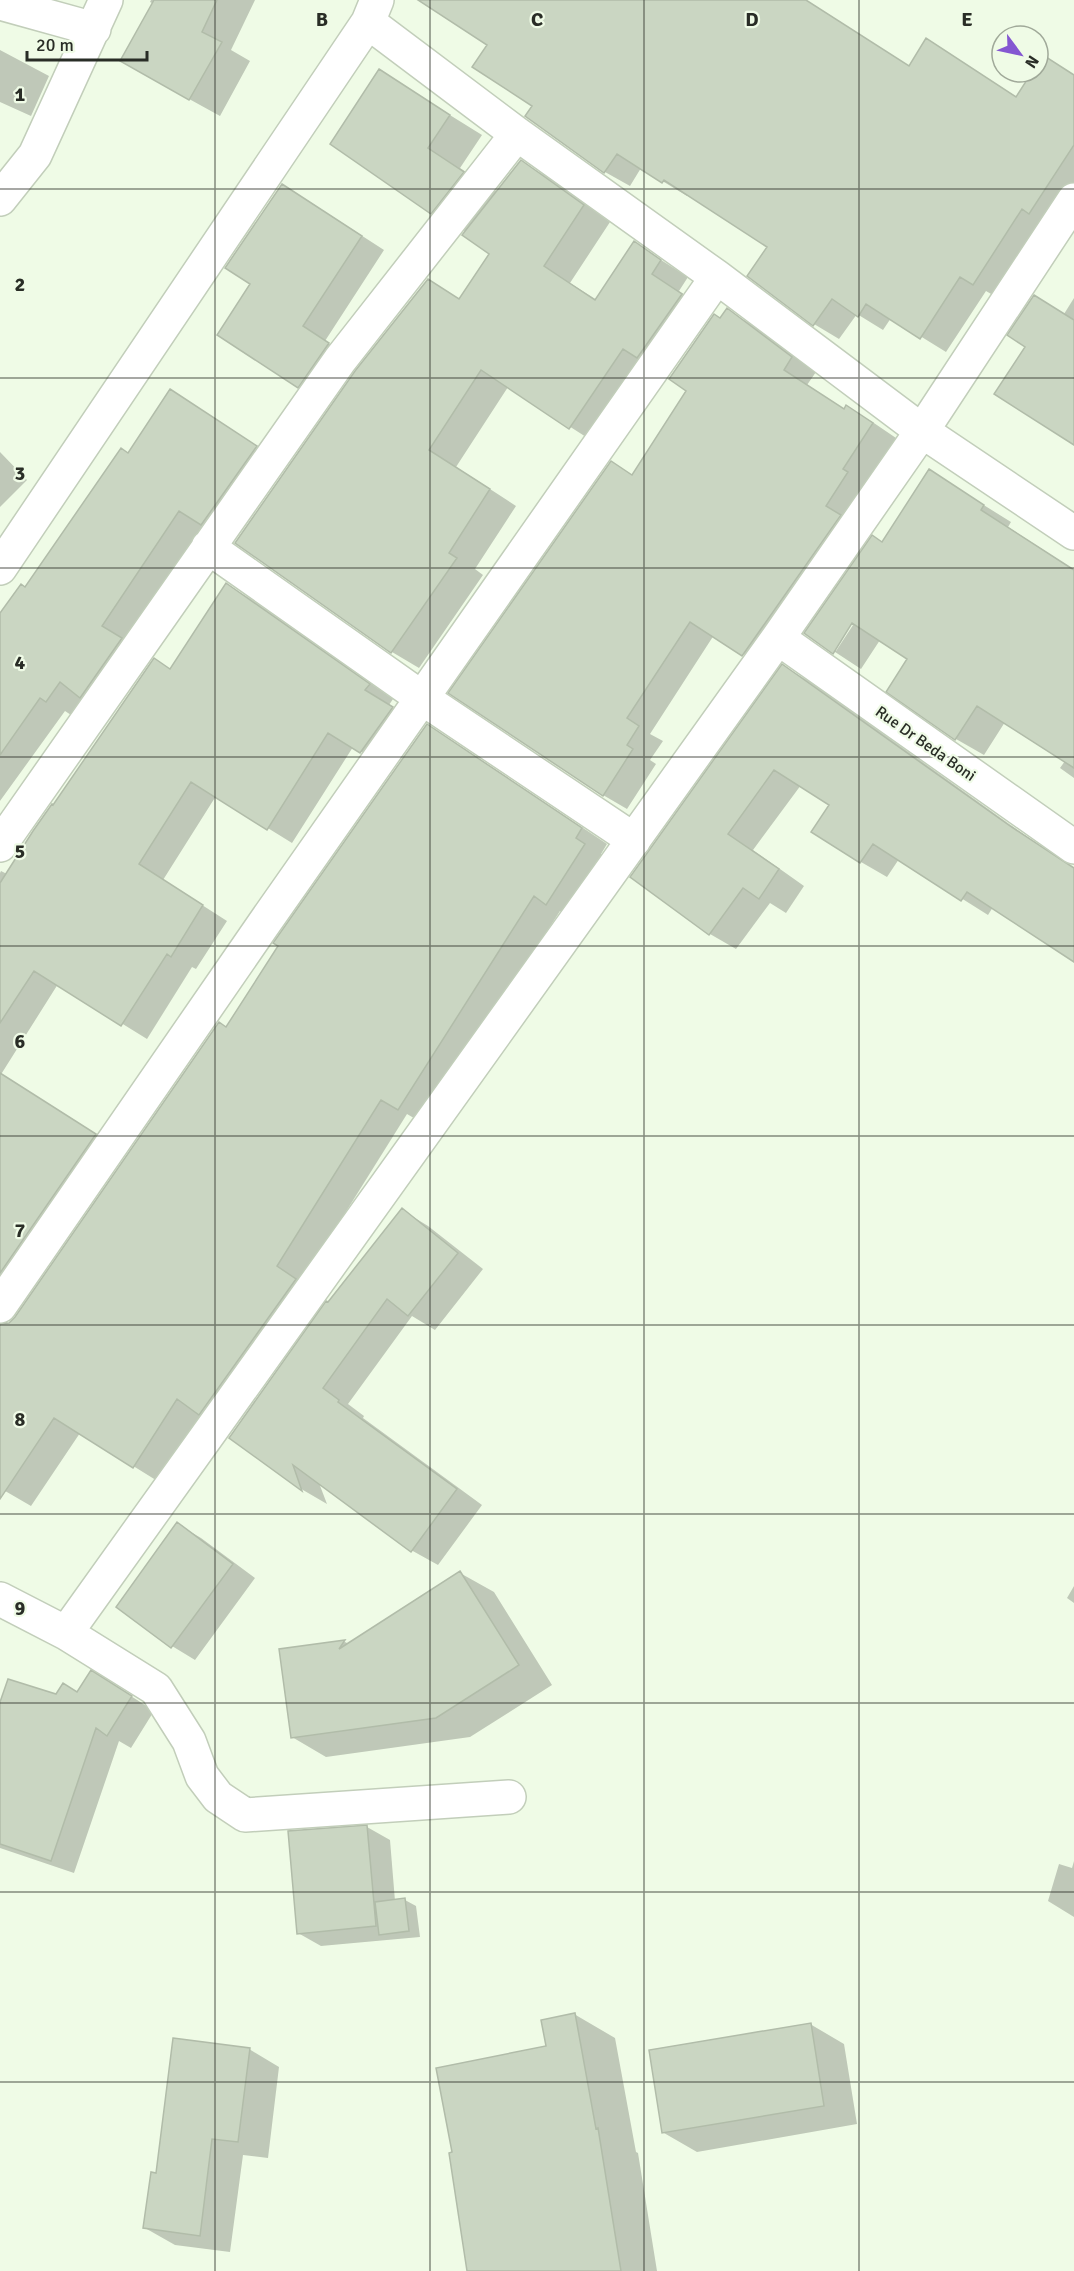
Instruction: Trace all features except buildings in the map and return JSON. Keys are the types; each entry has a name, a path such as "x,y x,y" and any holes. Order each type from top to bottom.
{"street":[{"path":"0,3 100,14 35,155 0,199"},
{"path":"0,568 372,11 517,134 717,277 922,431 1074,533"},
{"path":"0,845 340,360 517,134"},
{"path":"66,1633 778,638 922,431 1074,200"},
{"path":"0,1306 717,277"},
{"path":"208,547 422,698 634,840"},
{"name":"Rue Dr Beda Boni","path":"778,638 1074,847"},
{"path":"0,1599 66,1633 156,1689 189,1741 202,1776 218,1797 244,1815 509,1797"}]}
